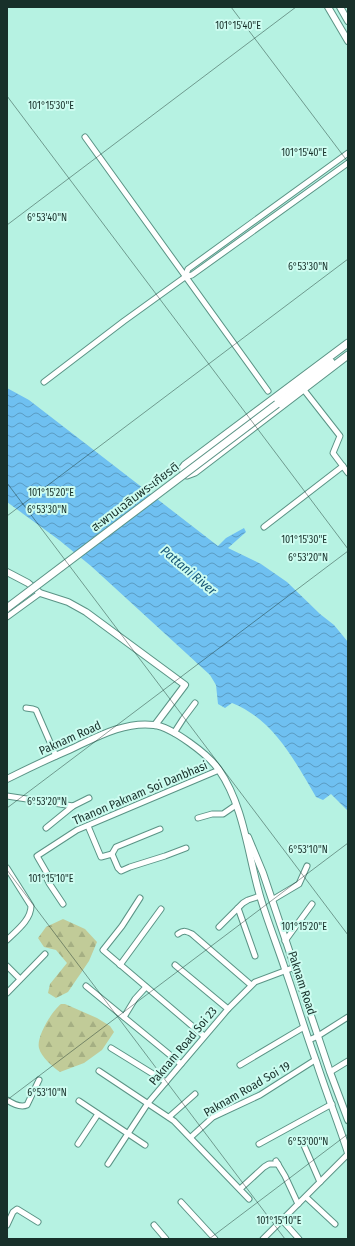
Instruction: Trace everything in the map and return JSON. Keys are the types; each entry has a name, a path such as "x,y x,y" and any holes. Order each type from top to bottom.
{"main road":[{"path":"348,343 185,465 182,469 183,472 186,475 195,472 348,355"},
{"name":"สะพานเฉลิมพระเกียรติ","path":"7,608 348,349"}],"street":[{"path":"328,7 348,41"},
{"path":"340,7 348,21"},
{"path":"85,137 268,391"},
{"path":"185,277 188,269 348,153"},
{"path":"44,382 185,277 192,275 348,163"},
{"path":"304,390 340,436 333,453 348,473"},
{"path":"264,527 342,466"},
{"path":"7,572 28,583 40,593 68,602 86,612 185,685 155,724"},
{"path":"7,617 40,593"},
{"path":"174,733 194,703"},
{"path":"26,708 33,708 36,710 56,756"},
{"name":"Paknam Road","path":"7,779 120,728 137,724 155,724 174,733 197,748 212,762 219,770 228,786 236,805 260,896 348,1154"},
{"name":"Thanon Paknam Soi Danbhasi","path":"63,904 48,883 48,875 37,856 77,830 219,770"},
{"path":"7,796 73,806"},
{"path":"46,828 73,806 89,798"},
{"path":"198,818 212,814 222,814 236,805"},
{"name":"Paknam Road","path":"240,819 260,866 330,1072 348,1120"},
{"path":"88,826 102,857 112,854 116,847 160,829"},
{"path":"112,854 119,870 121,871 186,848"},
{"path":"272,900 299,884 306,866"},
{"path":"7,868 31,906 31,911 21,926 7,940"},
{"path":"219,927 248,900 260,896"},
{"path":"140,898 122,926 104,948 104,951 204,1036"},
{"path":"285,941 312,904"},
{"path":"238,908 255,956"},
{"path":"120,965 161,910"},
{"path":"178,934 183,931 187,931 192,934 251,985"},
{"path":"7,993 45,954"},
{"path":"175,965 228,1008"},
{"path":"7,966 20,979"},
{"name":"Paknam Road Soi 23","path":"108,1164 148,1103 228,1008 258,980 295,967"},
{"path":"86,986 181,1064"},
{"path":"124,1017 135,999 146,987"},
{"path":"309,1040 348,1017"},
{"path":"240,1065 304,1027"},
{"path":"111,1048 166,1082"},
{"name":"Paknam Road Soi 19","path":"191,1137 213,1117 260,1095 315,1060"},
{"path":"330,1072 348,1061"},
{"path":"99,1071 169,1117 191,1137 249,1199"},
{"path":"7,1100 17,1105 27,1105 39,1080"},
{"path":"169,1117 195,1094"},
{"path":"79,1101 145,1145"},
{"path":"259,1144 332,1104"},
{"path":"78,1144 98,1114"},
{"path":"303,1143 320,1182"},
{"path":"263,1239 348,1154"},
{"path":"240,1188 264,1167 277,1162 298,1204"},
{"path":"306,1196 335,1224"},
{"path":"181,1202 215,1239"},
{"path":"7,1225 13,1212 17,1209 38,1222"},
{"path":"282,1220 300,1239"},
{"path":"154,1225 166,1239"}],"green space":[{"path":"63,919 85,929 97,942 89,961 68,992 56,998 48,993 50,984 67,963 56,950 44,947 38,938 46,927"},
{"path":"61,1004 65,1004 97,1018 110,1026 114,1032 102,1050 84,1063 60,1072 42,1055 39,1048 39,1043 42,1031 53,1012"}],"water":[{"name":"Pattani River","path":"7,388 29,400 218,546 226,538 244,528 246,532 228,548 261,564 287,582 320,614 334,625 348,642 348,811 331,794 323,800 316,797 282,742 271,730 247,710 232,703 225,708 218,704 216,685 210,675 91,566 59,540 7,502"}]}
